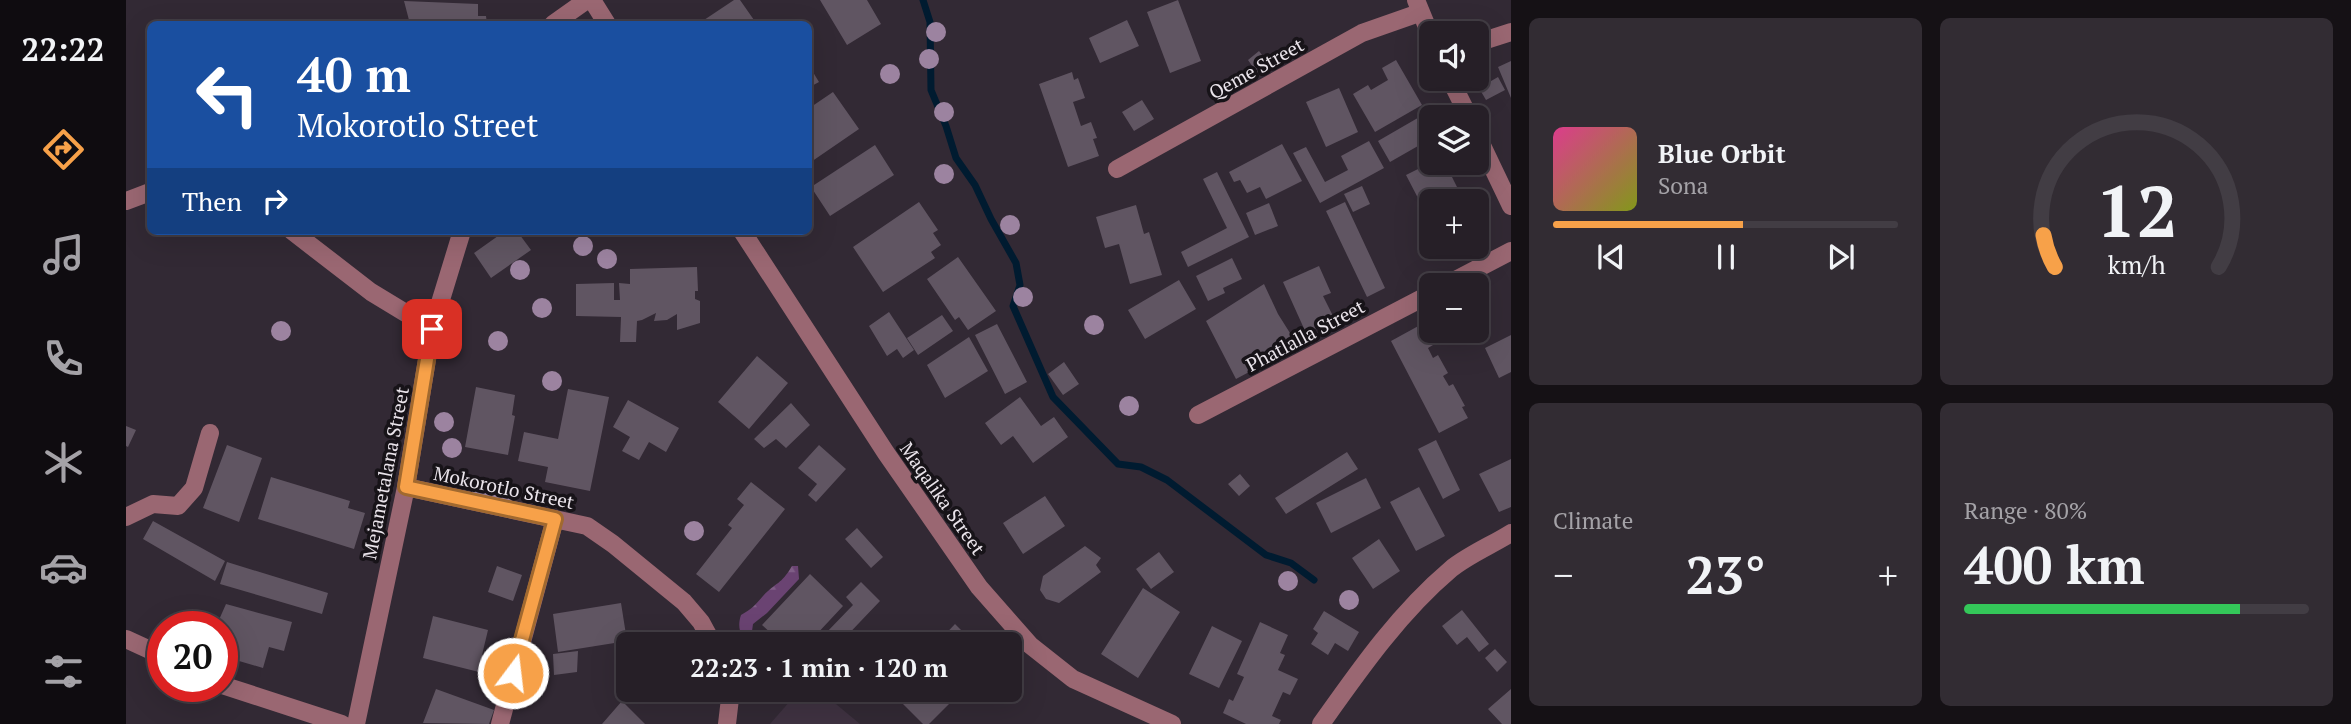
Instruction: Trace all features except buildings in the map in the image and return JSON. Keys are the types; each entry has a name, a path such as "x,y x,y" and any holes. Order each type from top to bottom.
{"street":[{"path":"558,21 589,0 605,21"},
{"name":"Qeme Street","path":"1117,169 1362,33 1418,6"},
{"path":"1489,39 1511,32"},
{"path":"1489,160 1511,206"},
{"path":"126,201 147,192"},
{"path":"297,235 371,292 432,329"},
{"name":"Mejametalana Street","path":"356,724 406,487 432,329 462,235"},
{"name":"Maqalika Street","path":"744,235 886,453 979,587 1030,645 1073,679 1172,724"},
{"path":"1469,273 1511,251"},
{"name":"Phatlalla Street","path":"1198,415 1419,300"},
{"path":"126,517 153,504 178,506 194,488 210,433"},
{"name":"Mokorotlo Street","path":"406,487 587,526 684,602 706,632"},
{"path":"500,724 555,519"},
{"path":"1321,724 1362,666 1406,612 1453,567 1511,533"},
{"path":"126,639 147,649"},
{"path":"238,690 342,724"},
{"path":"727,724 730,702"}],"shaded area":[{"path":"789,702 833,702 860,724 770,724"}],"green space":[{"path":"792,566 798,566 799,579 753,624 753,632 740,632 741,615 753,607"}],"waterway":[{"path":"923,0 930,22 931,90 956,158 975,185 1016,263 1020,285 1013,306 1053,397 1118,464 1141,467 1167,480 1266,555 1291,563 1314,580"}],"route":[{"path":"432,329 406,487 555,519 513,673"}]}
